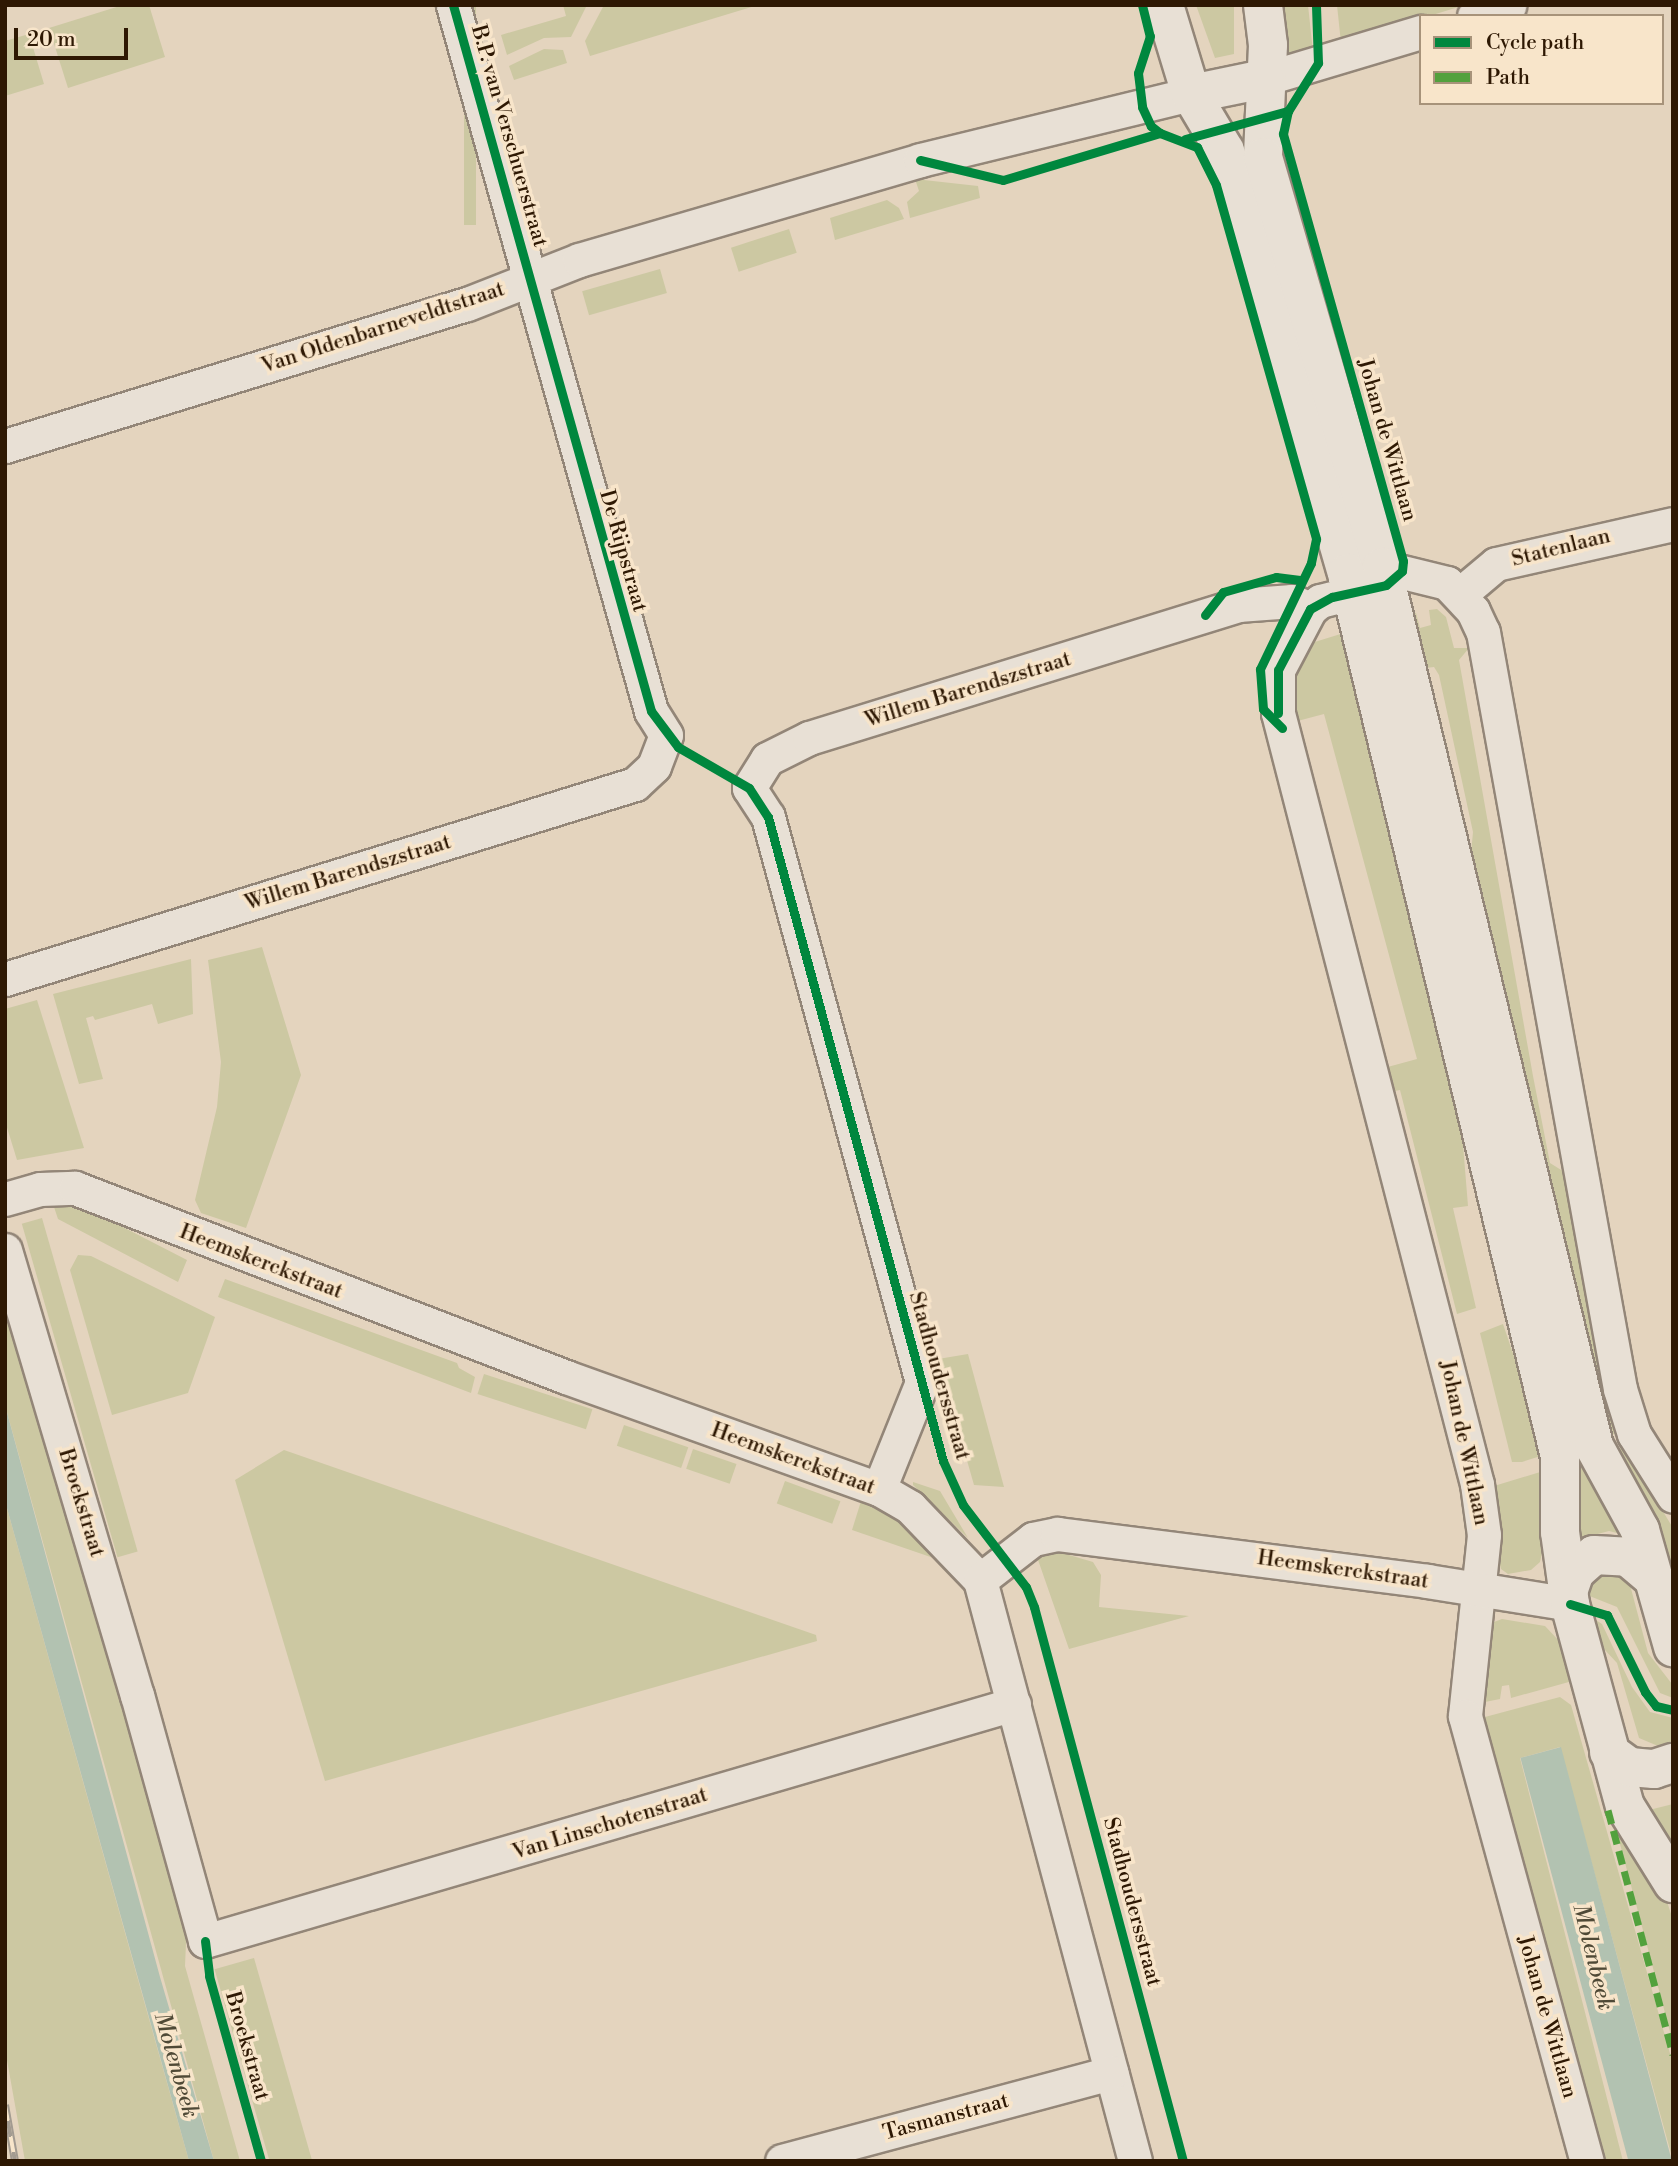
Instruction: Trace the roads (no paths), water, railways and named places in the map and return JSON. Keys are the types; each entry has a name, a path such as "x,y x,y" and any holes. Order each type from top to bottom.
{"main road":[{"path":"1164,5 1191,94 1226,151 1352,593 1560,1457 1560,1532 1569,1598 1625,1806 1673,1883"},
{"name":"Johan de Wittlaan","path":"1263,5 1268,45 1264,79 1263,157 1382,567 1594,1446 1640,1530 1673,1647"},
{"path":"1191,94 1264,79"},
{"path":"1569,1598 1575,1573 1594,1555 1628,1557 1654,1579"},
{"path":"1609,1752 1630,1767 1654,1769 1673,1763"}],"street":[{"name":"B.P. van Verschuerstraat","path":"453,5 531,277"},
{"path":"1480,14 1509,5"},
{"path":"1264,79 1419,33"},
{"name":"Van Oldenbarneveldtstraat","path":"5,446 467,304 531,277 920,160 1191,94"},
{"name":"De Rijpstraat","path":"531,277 551,363 651,711 666,735"},
{"name":"Statenlaan","path":"1459,595 1496,564 1673,524"},
{"path":"1382,567 1434,578 1459,595 1483,632 1620,1389 1634,1434 1673,1496"},
{"path":"1310,609 1320,601 1352,593"},
{"name":"Willem Barendszstraat","path":"749,788 766,759 809,738 1238,605 1292,601 1310,609"},
{"name":"Johan de Wittlaan","path":"1310,609 1278,670 1278,713 1477,1484 1484,1535 1465,1716 1587,2161"},
{"name":"Willem Barendszstraat","path":"5,979 635,784 654,766 666,735"},
{"name":"Stadhoudersstraat","path":"749,788 768,817 922,1381 879,1489"},
{"name":"Heemskerckstraat","path":"5,1199 40,1189 75,1188 566,1377 879,1489 910,1507 980,1580 1033,1539 1056,1534 1569,1598"},
{"name":"Broekstraat","path":"5,1250 137,1695 205,1941"},
{"path":"980,1580 1135,2161"},
{"name":"Van Linschotenstraat","path":"205,1941 1014,1704"},
{"name":"Tasmanstraat","path":"782,2161 1111,2073"}],"water":[{"name":"Molenbeek","path":"5,1405 160,1977 214,2161 189,2161 5,1501"},
{"name":"Molenbeek","path":"1561,1747 1672,2160 1628,2161 1520,1758"}],"railway":[{"path":"5,2105 15,2161"}]}
